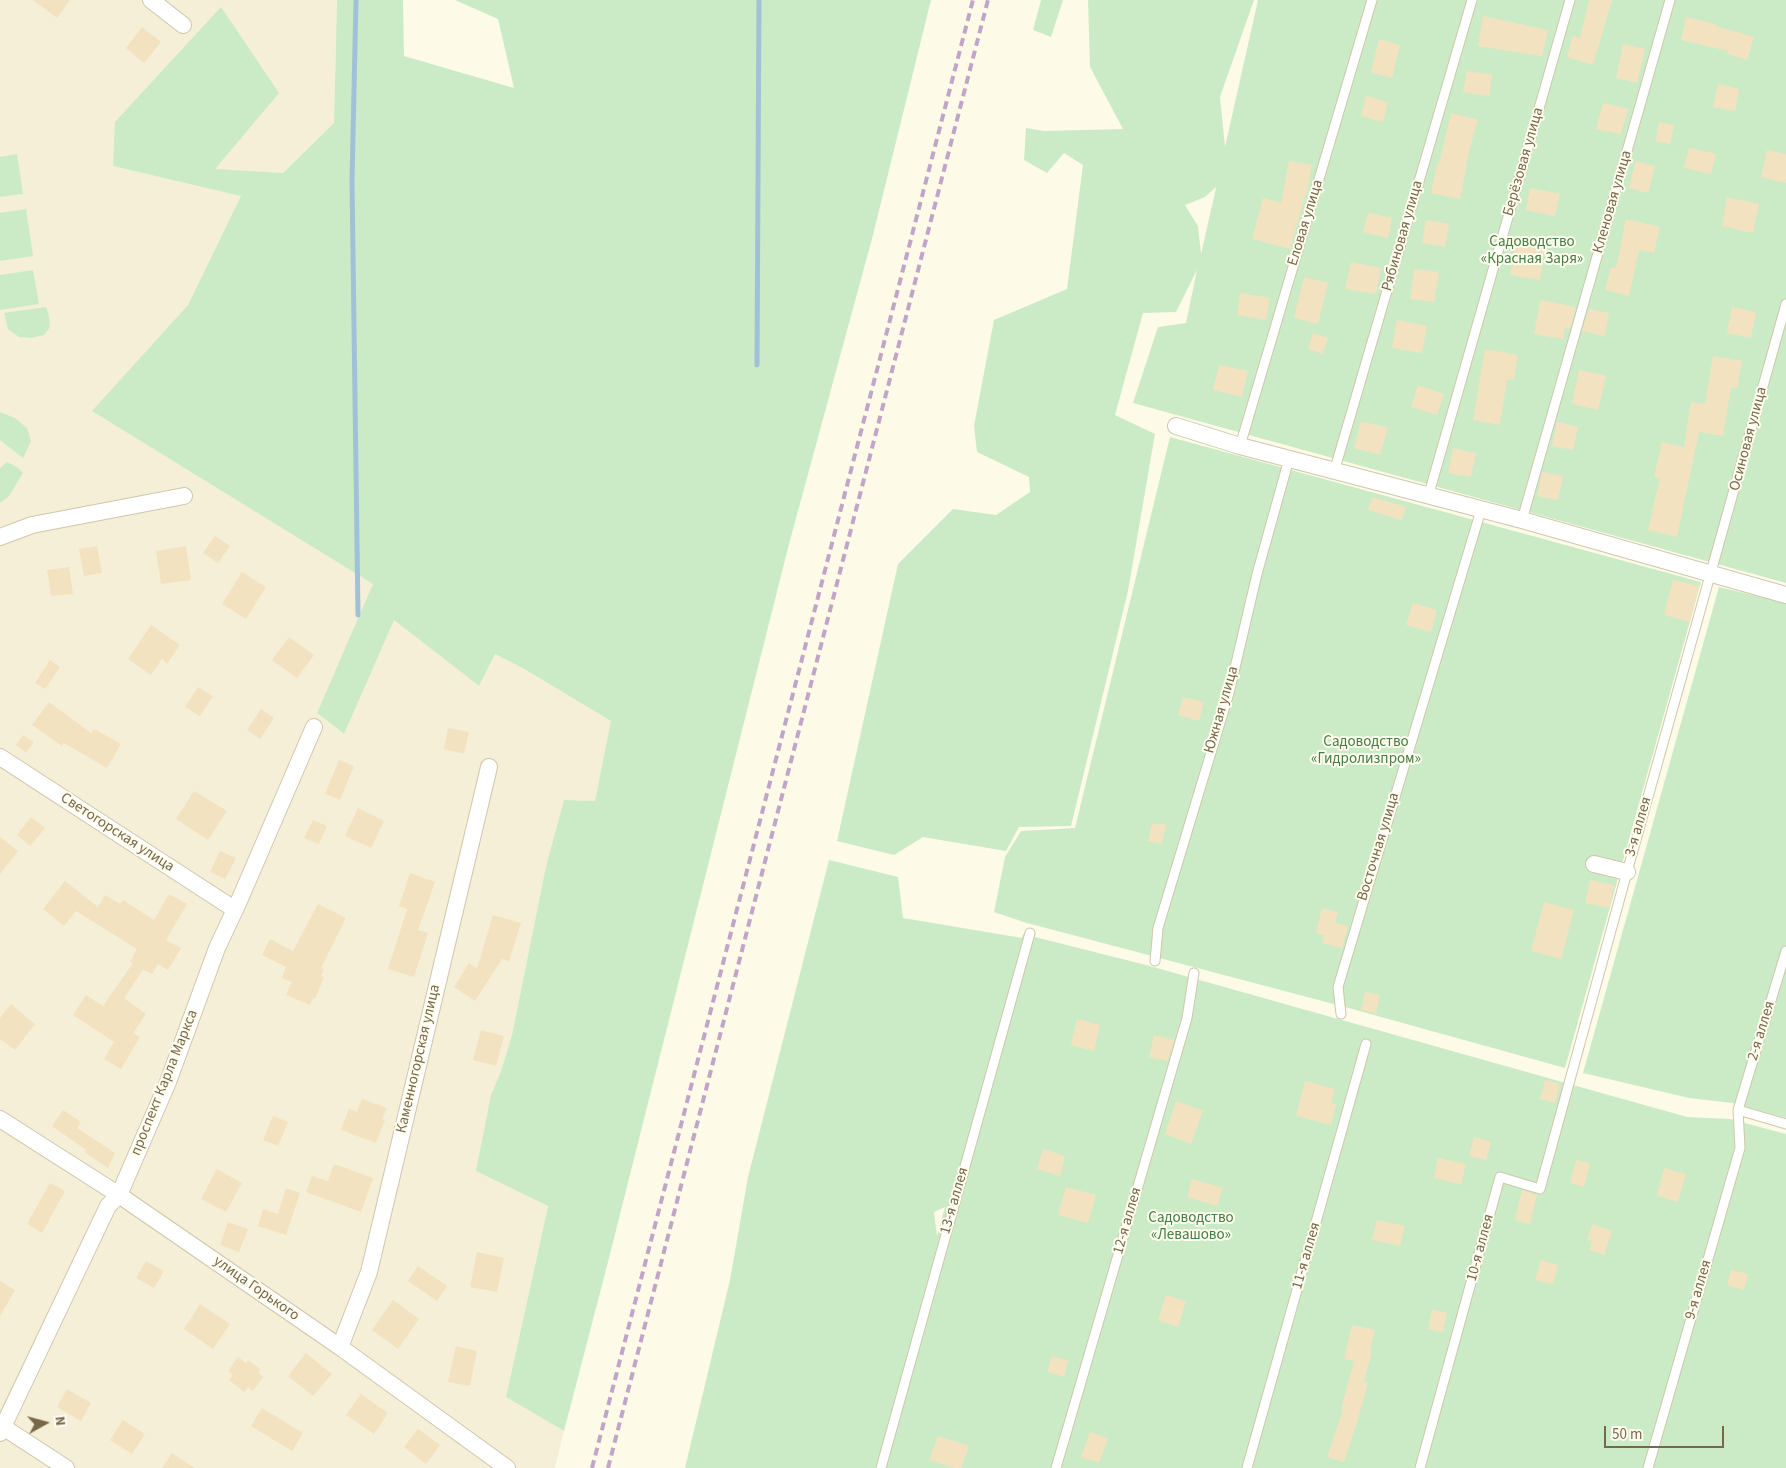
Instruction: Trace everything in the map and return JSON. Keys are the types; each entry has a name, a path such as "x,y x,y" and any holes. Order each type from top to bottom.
{"street":[{"path":"152,0 183,25"},
{"path":"1176,426 1240,446 1522,520 1786,595"},
{"path":"0,537 32,524 184,496"},
{"name":"проспект Карла Маркса","path":"1,1428 108,1206 119,1195 168,1082 217,948 314,727"},
{"name":"Светогорская улица","path":"0,756 234,909"},
{"name":"Каменногорская улица","path":"340,1347 369,1272 489,768"},
{"path":"1594,864 1627,872"},
{"name":"улица Горького","path":"0,1119 119,1195 340,1347 507,1468"},
{"path":"1,1428 66,1468"}],"lane":[{"name":"Еловая улица","path":"1240,446 1372,0"},
{"name":"Рябиновая улица","path":"1334,472 1472,0"},
{"name":"Берёзовая улица","path":"1428,496 1570,0"},
{"name":"Кленовая улица","path":"1522,520 1670,0"},
{"name":"Осиновая улица","path":"1711,574 1786,304"},
{"name":"Южная улица","path":"1154,961 1158,928 1229,692 1257,574 1289,459"},
{"name":"Восточная улица","path":"1341,1014 1338,987 1481,510"},
{"name":"3-я аллея","path":"1569,1080 1711,574"},
{"name":"13-я аллея","path":"881,1468 1030,933"},
{"name":"2-я аллея","path":"1738,1110 1786,951"},
{"name":"12-я аллея","path":"1056,1468 1187,1018 1194,973"},
{"name":"11-я аллея","path":"1247,1468 1366,1044"},
{"name":"10-я аллея","path":"1420,1468 1500,1177 1540,1189 1569,1080"},
{"path":"1738,1110 1786,1124"},
{"name":"9-я аллея","path":"1648,1468 1740,1148 1738,1110"}],"shaded area":[{"path":"0,0 337,0 334,123 283,173 113,166 242,195 188,305 93,411 374,584 317,713 343,734 394,619 479,686 495,654 526,670 612,721 595,801 564,800 546,866 512,1035 501,1071 491,1095 548,1205 506,1397 564,1431 555,1468 0,1468"}],"green space":[{"path":"337,0 403,0 404,56 514,88 498,19 455,0 931,0 873,235 789,544 564,1431 506,1397 548,1206 476,1171 491,1095 501,1071 512,1035 546,866 564,800 595,801 611,721 526,670 495,654 479,686 394,620 344,734 317,713 373,584 92,411 188,305 241,196 113,166 115,122 221,7 279,93 215,169 283,173 334,123"},
{"path":"1041,0 1063,0 1051,37 1033,30"},
{"name":"Садоводство «Красная Заря»","path":"1088,0 1254,0 1220,97 1225,147 1258,0 1786,0 1786,583 1133,403 1158,327 1186,323 1197,270 1176,312 1143,313 1115,415 1155,434 1128,591 1071,826 1019,827 1006,851 923,837 894,855 837,841 898,564 953,509 996,515 1030,492 1029,477 977,452 974,426 994,320 1067,289 1083,165 1064,153 1047,173 1024,160 1026,128 1044,131 1123,129 1090,67","holes":["1216,187 1201,254 1198,226 1185,205 1205,197"]},
{"path":"17,154 23,194 0,197 0,157"},
{"path":"26,209 33,256 0,261 0,213"},
{"path":"33,270 39,304 0,310 0,275"},
{"path":"46,307 50,327 44,335 31,338 19,337 8,329 4,313"},
{"path":"0,412 15,418 27,428 31,441 23,458 0,440"},
{"name":"Садоводство «Гидролизпром»","path":"1170,437 1701,582 1565,1068 1345,1007 1027,923 994,912 1005,857 1021,831 1075,828"},
{"path":"7,462 17,467 23,473 9,496 0,503 0,468"},
{"path":"1719,587 1786,603 1786,1118 1732,1103 1689,1098 1583,1073"},
{"name":"Садоводство «Левашово»","path":"829,860 898,877 903,918 1022,938 1023,934 1146,965 1687,1117 1730,1119 1786,1134 1786,1468 685,1468 730,1280 748,1177","holes":["945,1207 937,1236 934,1212"]}],"building":[{"path":"33,0 70,0 57,18"},
{"path":"1589,0 1612,0 1593,65 1567,57 1573,36 1580,38"},
{"path":"1483,16 1548,30 1542,56 1478,46"},
{"path":"1686,17 1716,24 1715,26 1754,37 1747,60 1727,54 1728,51 1681,40"},
{"path":"142,27 161,42 144,63 126,48"},
{"path":"1379,39 1400,45 1392,78 1371,72"},
{"path":"1623,44 1645,49 1637,83 1616,78"},
{"path":"1467,71 1492,75 1489,96 1463,92"},
{"path":"1718,84 1739,89 1735,111 1713,107"},
{"path":"1366,96 1388,102 1383,122 1361,116"},
{"path":"1603,103 1628,109 1621,134 1596,129"},
{"path":"1451,113 1478,120 1470,147 1460,199 1431,193"},
{"path":"1659,122 1674,125 1670,144 1656,141"},
{"path":"1689,148 1716,154 1711,174 1684,168"},
{"path":"1767,150 1786,154 1786,183 1761,177"},
{"path":"1289,161 1312,165 1307,194 1290,249 1252,239 1263,198 1281,203"},
{"path":"1636,161 1655,166 1648,193 1629,188"},
{"path":"1530,188 1560,194 1555,216 1526,210"},
{"path":"1727,197 1759,204 1753,233 1722,226"},
{"path":"1368,213 1392,218 1388,238 1363,232"},
{"path":"1626,219 1660,227 1654,253 1639,250 1629,296 1605,290 1611,267 1616,268"},
{"path":"1426,220 1449,224 1445,247 1422,243"},
{"path":"1515,245 1545,250 1540,280 1510,275"},
{"path":"1351,262 1381,268 1376,294 1345,289"},
{"path":"1414,269 1439,272 1434,302 1410,299"},
{"path":"1304,277 1328,283 1318,324 1294,318"},
{"path":"1240,293 1270,298 1266,320 1237,315"},
{"path":"1540,300 1576,307 1570,329 1565,328 1563,339 1534,334"},
{"path":"1732,307 1756,312 1751,338 1727,333"},
{"path":"1589,309 1609,313 1605,336 1582,331"},
{"path":"1397,320 1427,326 1422,353 1392,348"},
{"path":"1313,333 1328,338 1323,354 1308,349"},
{"path":"1485,349 1518,355 1514,380 1507,379 1500,425 1473,420"},
{"path":"1713,356 1742,361 1737,388 1731,387 1723,436 1699,432 1677,537 1648,530 1660,478 1654,477 1662,442 1684,447 1691,402 1705,404"},
{"path":"1219,365 1248,371 1242,397 1213,390"},
{"path":"1579,370 1606,376 1598,410 1572,404"},
{"path":"1418,385 1444,394 1437,415 1411,407"},
{"path":"1361,421 1388,428 1380,455 1354,448"},
{"path":"1557,422 1578,427 1573,450 1552,446"},
{"path":"1453,448 1476,453 1471,477 1448,473"},
{"path":"1542,472 1563,476 1558,500 1537,496"},
{"path":"1372,497 1406,507 1402,520 1368,510"},
{"path":"215,536 230,546 218,563 203,553"},
{"path":"97,546 102,573 84,576 79,549"},
{"path":"186,546 191,580 161,584 156,551"},
{"path":"69,567 73,594 51,596 47,570"},
{"path":"242,572 266,587 246,619 222,604"},
{"path":"1673,580 1699,586 1690,622 1664,615"},
{"path":"1413,603 1437,610 1431,632 1406,625"},
{"path":"151,625 180,645 167,664 162,659 151,675 128,659"},
{"path":"289,637 314,655 297,678 272,660"},
{"path":"50,660 60,667 45,689 35,683"},
{"path":"198,687 213,696 200,716 185,707"},
{"path":"1183,697 1204,702 1199,721 1178,715"},
{"path":"49,702 91,733 94,729 121,744 107,768 64,743 62,746 32,725"},
{"path":"261,709 274,718 260,739 247,730"},
{"path":"448,728 469,732 464,754 444,749"},
{"path":"23,735 34,742 26,753 16,745"},
{"path":"339,760 354,766 340,800 325,794"},
{"path":"194,791 227,811 208,840 176,819"},
{"path":"358,808 384,821 371,848 345,836"},
{"path":"31,817 45,828 30,846 17,835"},
{"path":"313,820 327,826 319,844 304,838"},
{"path":"1152,824 1166,824 1162,844 1148,841"},
{"path":"0,837 18,851 0,874"},
{"path":"220,851 236,858 225,879 210,872"},
{"path":"410,873 435,882 418,930 428,933 414,977 388,969 407,909 399,906"},
{"path":"1590,880 1614,885 1609,908 1585,903"},
{"path":"65,881 98,907 105,895 120,904 123,900 154,920 169,894 187,904 166,940 181,948 168,970 158,964 152,974 143,970 124,998 146,1014 133,1033 140,1037 121,1069 104,1059 114,1042 73,1015 86,995 103,1006 133,963 130,962 137,949 76,911 64,926 43,909"},
{"path":"1544,902 1574,910 1561,959 1531,951"},
{"path":"318,904 346,918 321,968 324,969 321,976 324,977 315,999 313,998 310,1005 286,995 292,982 282,978 286,967 262,955 270,939 293,951"},
{"path":"1322,908 1338,912 1335,923 1348,926 1342,948 1322,943 1324,935 1316,933"},
{"path":"493,915 521,923 509,961 502,959 475,1001 454,987 469,963 477,969"},
{"path":"1365,992 1380,995 1376,1013 1361,1010"},
{"path":"11,1004 35,1024 15,1050 0,1039 0,1018"},
{"path":"1077,1019 1100,1025 1094,1051 1071,1045"},
{"path":"481,1030 504,1036 496,1066 473,1060"},
{"path":"1154,1035 1174,1040 1168,1061 1149,1057"},
{"path":"1545,1080 1560,1084 1555,1103 1540,1099"},
{"path":"1305,1081 1335,1089 1331,1103 1336,1104 1331,1125 1296,1116"},
{"path":"362,1099 387,1108 382,1119 385,1120 376,1143 341,1130 349,1109 357,1112"},
{"path":"1176,1101 1203,1111 1191,1144 1165,1134"},
{"path":"63,1110 81,1122 77,1128 115,1153 108,1168 84,1152 86,1150 52,1126"},
{"path":"273,1116 288,1122 278,1146 263,1140"},
{"path":"1474,1137 1491,1142 1486,1160 1469,1156"},
{"path":"1043,1149 1065,1156 1060,1176 1037,1169"},
{"path":"1438,1158 1466,1164 1461,1184 1434,1178"},
{"path":"1576,1160 1590,1163 1584,1187 1570,1183"},
{"path":"334,1164 373,1178 361,1212 306,1192 312,1176 328,1181"},
{"path":"1664,1168 1686,1174 1678,1202 1657,1196"},
{"path":"217,1169 242,1183 226,1212 201,1199"},
{"path":"1192,1179 1223,1188 1217,1206 1187,1197"},
{"path":"50,1183 65,1191 42,1233 27,1224"},
{"path":"1066,1187 1096,1195 1088,1223 1058,1215"},
{"path":"286,1188 300,1193 286,1235 258,1226 263,1209 278,1214"},
{"path":"1522,1190 1537,1195 1530,1224 1515,1220"},
{"path":"1377,1220 1405,1226 1400,1246 1372,1240"},
{"path":"228,1222 248,1229 239,1252 220,1245"},
{"path":"1592,1224 1612,1231 1604,1255 1589,1250 1592,1241 1587,1240"},
{"path":"477,1252 504,1258 497,1292 470,1287"},
{"path":"1541,1260 1558,1265 1553,1284 1535,1280"},
{"path":"146,1261 164,1271 154,1288 136,1278"},
{"path":"418,1266 447,1286 437,1301 408,1281"},
{"path":"1731,1270 1748,1274 1744,1290 1727,1285"},
{"path":"0,1281 15,1290 0,1316"},
{"path":"1166,1295 1186,1301 1178,1327 1158,1320"},
{"path":"393,1300 419,1319 398,1349 372,1330"},
{"path":"200,1304 230,1324 213,1349 184,1329"},
{"path":"1432,1309 1447,1313 1443,1332 1428,1329"},
{"path":"1352,1325 1375,1330 1364,1382 1368,1383 1344,1462 1327,1457 1343,1410 1341,1410 1354,1361 1344,1359"},
{"path":"456,1346 477,1351 470,1386 448,1382"},
{"path":"306,1353 332,1374 313,1396 288,1376"},
{"path":"1052,1356 1068,1360 1064,1377 1047,1372"},
{"path":"238,1357 246,1363 248,1360 260,1369 258,1373 263,1377 253,1391 248,1387 244,1392 229,1380 233,1375 228,1371"},
{"path":"67,1389 91,1403 81,1421 57,1407"},
{"path":"361,1394 388,1413 374,1434 346,1415"},
{"path":"262,1408 303,1433 292,1451 251,1426"},
{"path":"123,1420 145,1434 132,1454 110,1440"},
{"path":"418,1429 440,1445 426,1464 404,1447"},
{"path":"1090,1432 1108,1438 1099,1463 1081,1457"},
{"path":"938,1436 969,1446 961,1468 954,1468 929,1460"},
{"path":"172,1453 195,1468 162,1468"}],"waterway":[{"path":"356,0 352,181 358,615"},
{"path":"757,365 759,0"}],"railway":[{"path":"592,1468 973,0"},
{"path":"608,1468 988,0"}]}
